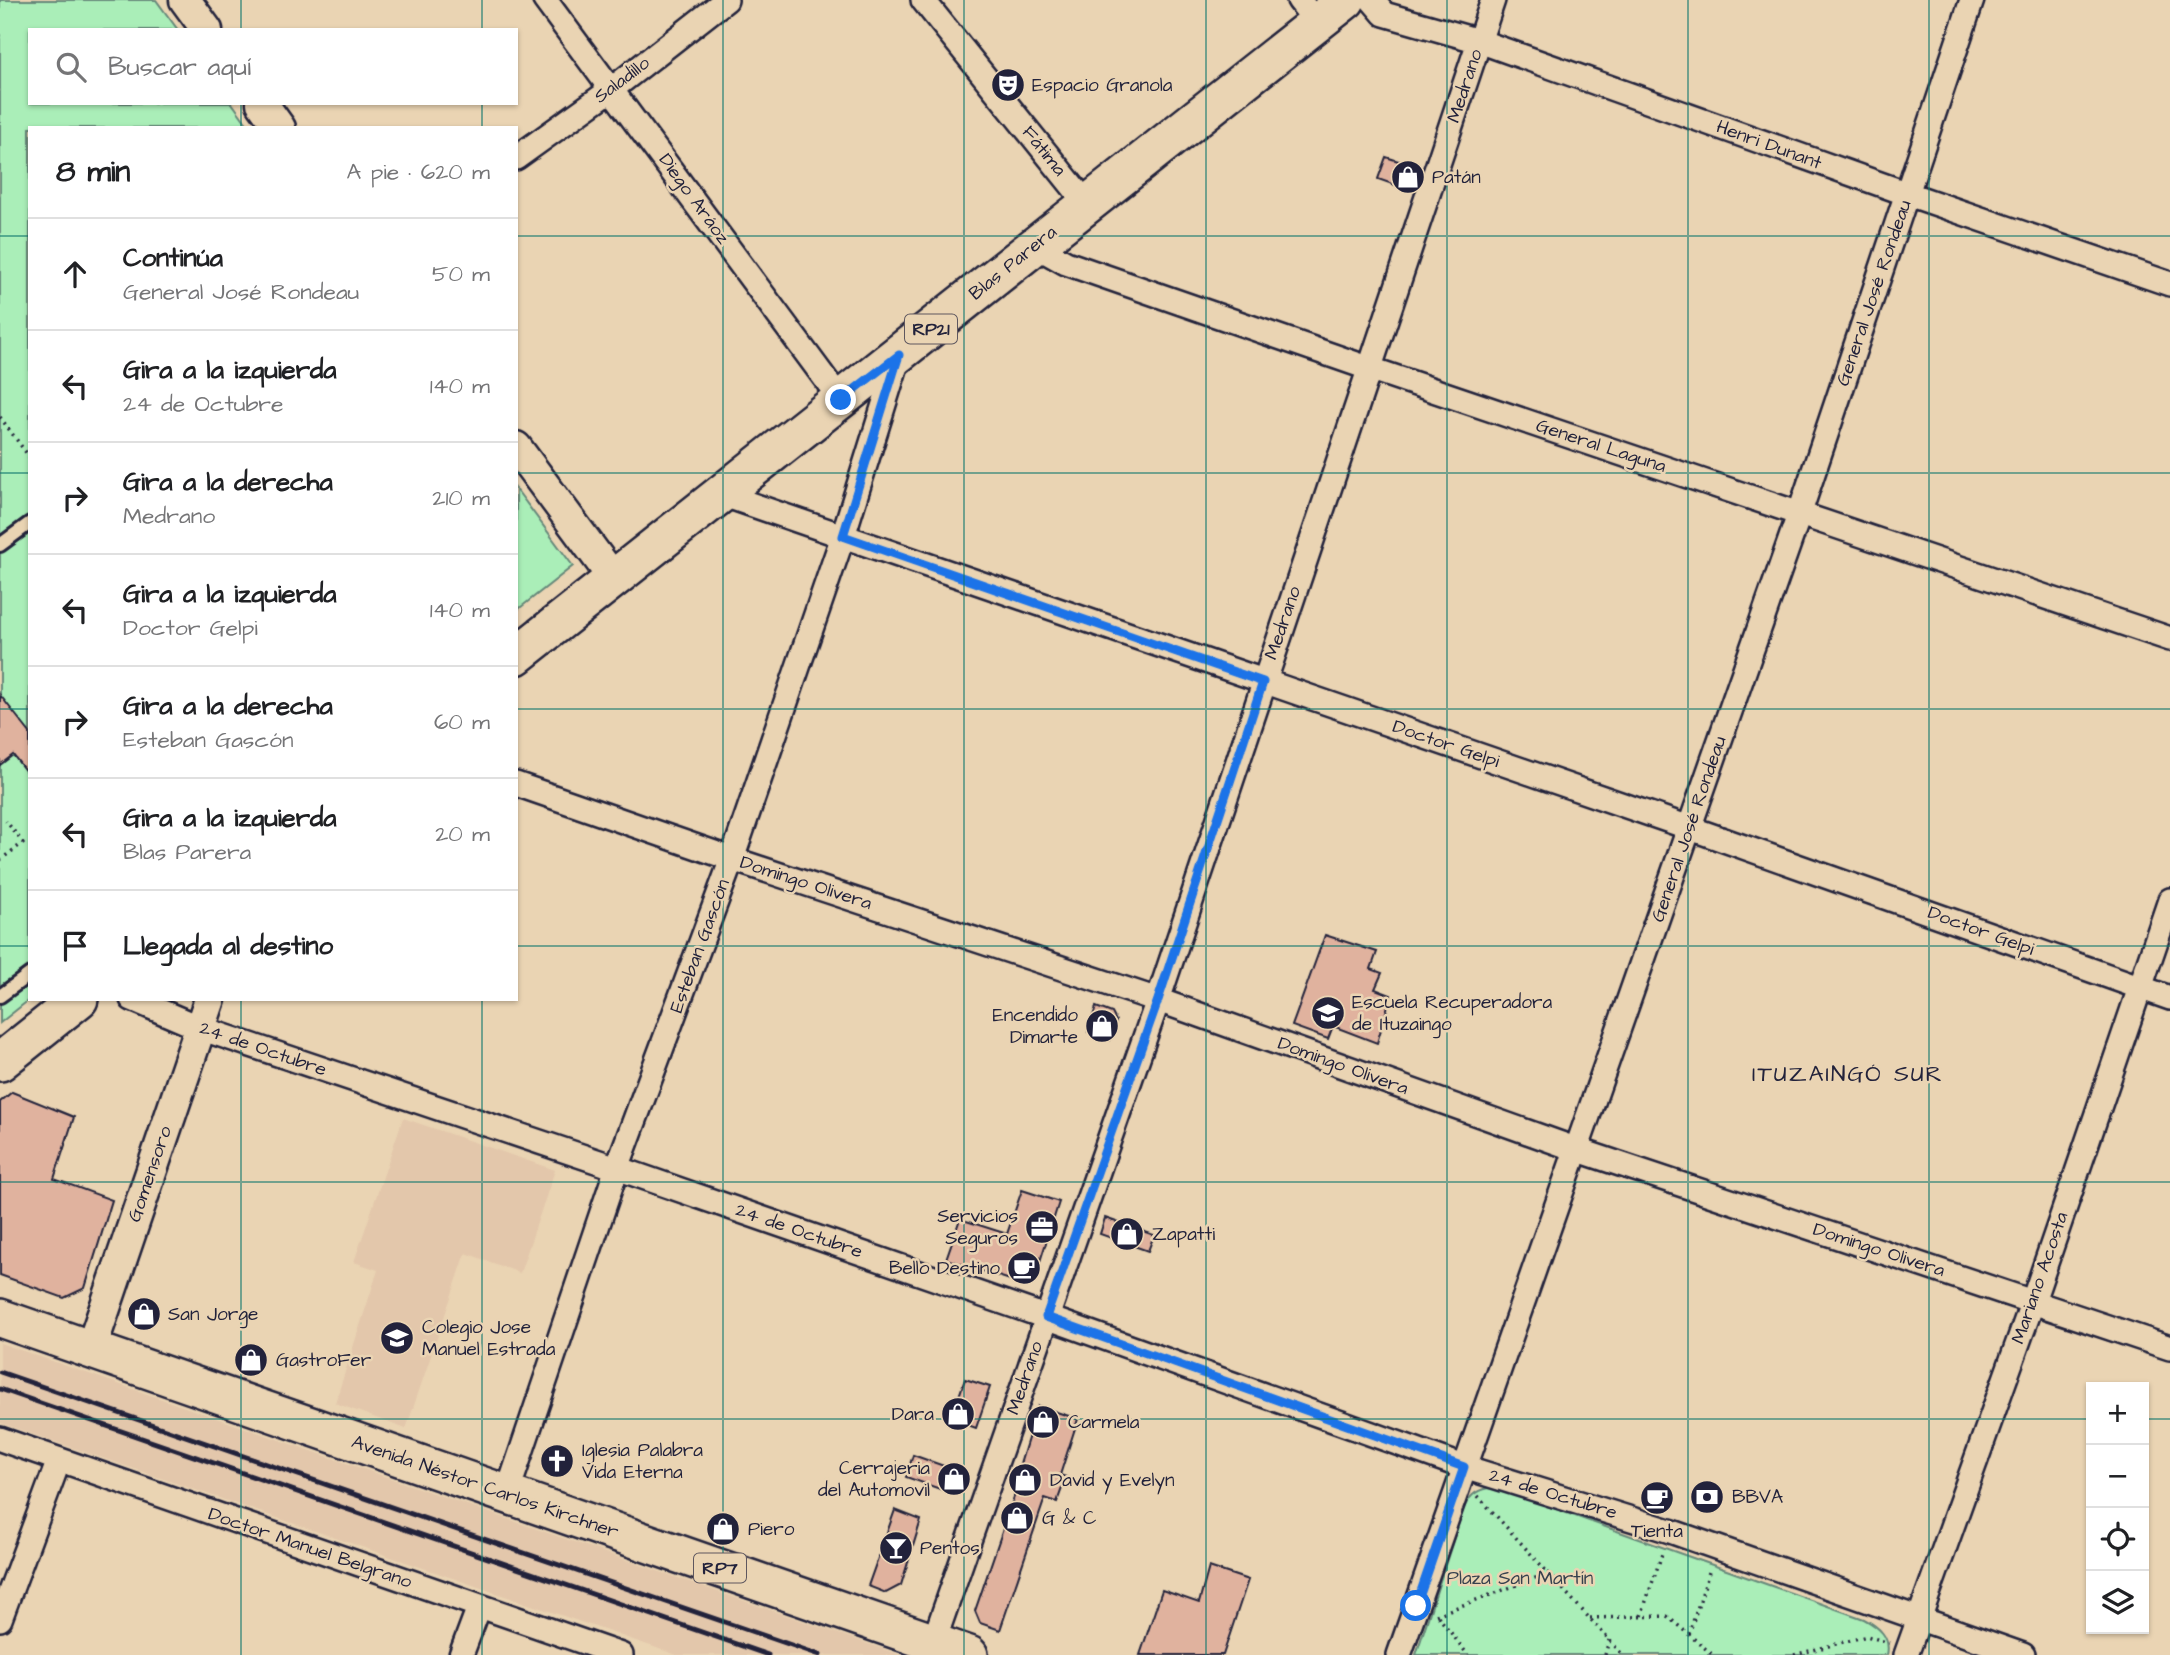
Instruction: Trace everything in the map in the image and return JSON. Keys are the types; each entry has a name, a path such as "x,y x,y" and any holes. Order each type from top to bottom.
{"main road":[{"name":"Blas Parera","path":"518,654 1087,204 1308,11 1346,0"},
{"path":"0,1062 76,1001"},
{"name":"Avenida Néstor Carlos Kirchner","path":"0,1318 507,1494 932,1649 969,1655"}],"street":[{"path":"185,0 206,28"},
{"name":"Diego Aráoz","path":"545,0 841,400"},
{"name":"Saladillo","path":"518,157 612,89 726,0"},
{"name":"Fátima","path":"923,0 1087,204"},
{"name":"Henri Dunant","path":"1372,0 1384,14 1479,41 2170,284"},
{"name":"Medrano","path":"932,1649 1158,1000 1493,0"},
{"name":"General José Rondeau","path":"1399,1655 1800,512 1972,0"},
{"path":"263,105 279,126"},
{"name":"General Laguna","path":"1034,245 1066,263 1371,369 2170,639"},
{"name":"Esteban Gascón","path":"507,1494 617,1168 732,859 843,536 899,355"},
{"path":"518,450 614,579"},
{"name":"Doctor Gelpi","path":"721,494 1690,828 2170,998"},
{"name":"Domingo Olivera","path":"518,785 732,859 1158,1000 1578,1150 2170,1348"},
{"name":"Mariano Acosta","path":"1907,1652 2033,1301 2170,900"},
{"name":"24 de Octubre","path":"137,1001 200,1028 617,1168 1046,1317 1462,1472 1670,1531 2023,1655"},
{"name":"Gomensoro","path":"91,1349 209,1001"},
{"name":"Doctor Manuel Belgrano","path":"0,1439 621,1655"},
{"path":"0,1619 59,1460"},
{"path":"461,1655 479,1607"}],"lane":[{"path":"0,545 28,524"},
{"path":"0,996 28,975"}],"path":[{"path":"0,417 28,455"},
{"path":"0,860 23,843 6,821"},
{"path":"1462,1472 1623,1655"},
{"path":"1641,1616 1670,1531"},
{"path":"1689,1633 1718,1548"},
{"path":"1438,1616 1549,1573"},
{"path":"1416,1606 1438,1616 1468,1655"},
{"path":"1589,1618 1667,1616 1713,1655"},
{"path":"1794,1655 1867,1636 1907,1652"},
{"path":"1605,1655 1609,1639"}],"shaded area":[{"name":"Colegio Jose Manuel Estrada","path":"403,1118 555,1170 520,1273 466,1253 406,1429 335,1403 378,1270 354,1262"},
{"path":"0,1343 899,1655 677,1655 0,1423"}],"green space":[{"path":"0,0 156,0 177,28 28,28 28,105 233,105 249,126 28,126 28,1001 0,1023"},
{"path":"518,492 573,566 518,609"},
{"name":"Plaza San Martín","path":"1488,1488 1499,1489 1864,1619 1883,1633 1887,1643 1887,1655 1416,1655 1463,1510 1472,1495"}],"building":[{"path":"1386,157 1417,167 1409,190 1378,179"},
{"path":"0,695 28,730 28,774 13,755 0,765"},
{"path":"1325,935 1377,952 1371,969 1382,973 1375,989 1391,995 1377,1043 1333,1026 1328,1039 1292,1026"},
{"name":"Encendido Dimarte","path":"1096,1007 1112,1013 1116,1021 1110,1040 1088,1032"},
{"path":"12,1092 74,1117 54,1179 112,1200 85,1288 64,1298 0,1275 0,1102"},
{"path":"1022,1190 1059,1202 1036,1274 1013,1281 946,1259 960,1219 1007,1234"},
{"name":"Zapatti","path":"1105,1218 1154,1235 1148,1251 1100,1234"},
{"path":"965,1379 990,1387 976,1428 951,1419"},
{"path":"1038,1406 1078,1419 1060,1475 1066,1477 1057,1502 1045,1498 1000,1630 980,1623 975,1611 1017,1488 1013,1487"},
{"path":"913,1455 961,1472 954,1494 906,1477"},
{"path":"895,1510 921,1520 901,1585 886,1593 868,1586"},
{"path":"1209,1567 1248,1580 1223,1655 1140,1655 1162,1590 1199,1603"}],"railway":[{"path":"0,1372 820,1655"},
{"path":"0,1389 768,1655"}],"place":[{"name":"Espacio Granola","path":"1008,85"},
{"name":"Patán","path":"1408,177"},
{"name":"Escuela Recuperadora de Ituzaingo","path":"1328,1013"},
{"name":"Encendido Dimarte","path":"1102,1026"},
{"name":"Servicios Seguros","path":"1042,1227"},
{"name":"Zapatti","path":"1127,1234"},
{"name":"Bello Destino","path":"1024,1268"},
{"name":"San Jorge","path":"144,1314"},
{"name":"Colegio Jose Manuel Estrada","path":"397,1338"},
{"name":"GastroFer","path":"251,1360"},
{"name":"Dara","path":"958,1414"},
{"name":"Carmela","path":"1043,1422"},
{"name":"Iglesia Palabra Vida Eterna","path":"557,1461"},
{"name":"Cerrajeria del Automovil","path":"954,1479"},
{"name":"David y Evelyn","path":"1025,1480"},
{"name":"BBVA","path":"1707,1497"},
{"name":"Tienta","path":"1657,1498"},
{"name":"G & C","path":"1017,1518"},
{"name":"Piero","path":"723,1529"},
{"name":"Pentos","path":"896,1548"}],"district":[{"name":"ITUZAINGÓ SUR","path":"1848,1074"}],"route":[{"path":"841,400 899,355 843,536 1263,682 1158,1000 1046,1317 1464,1467 1416,1606"}]}
